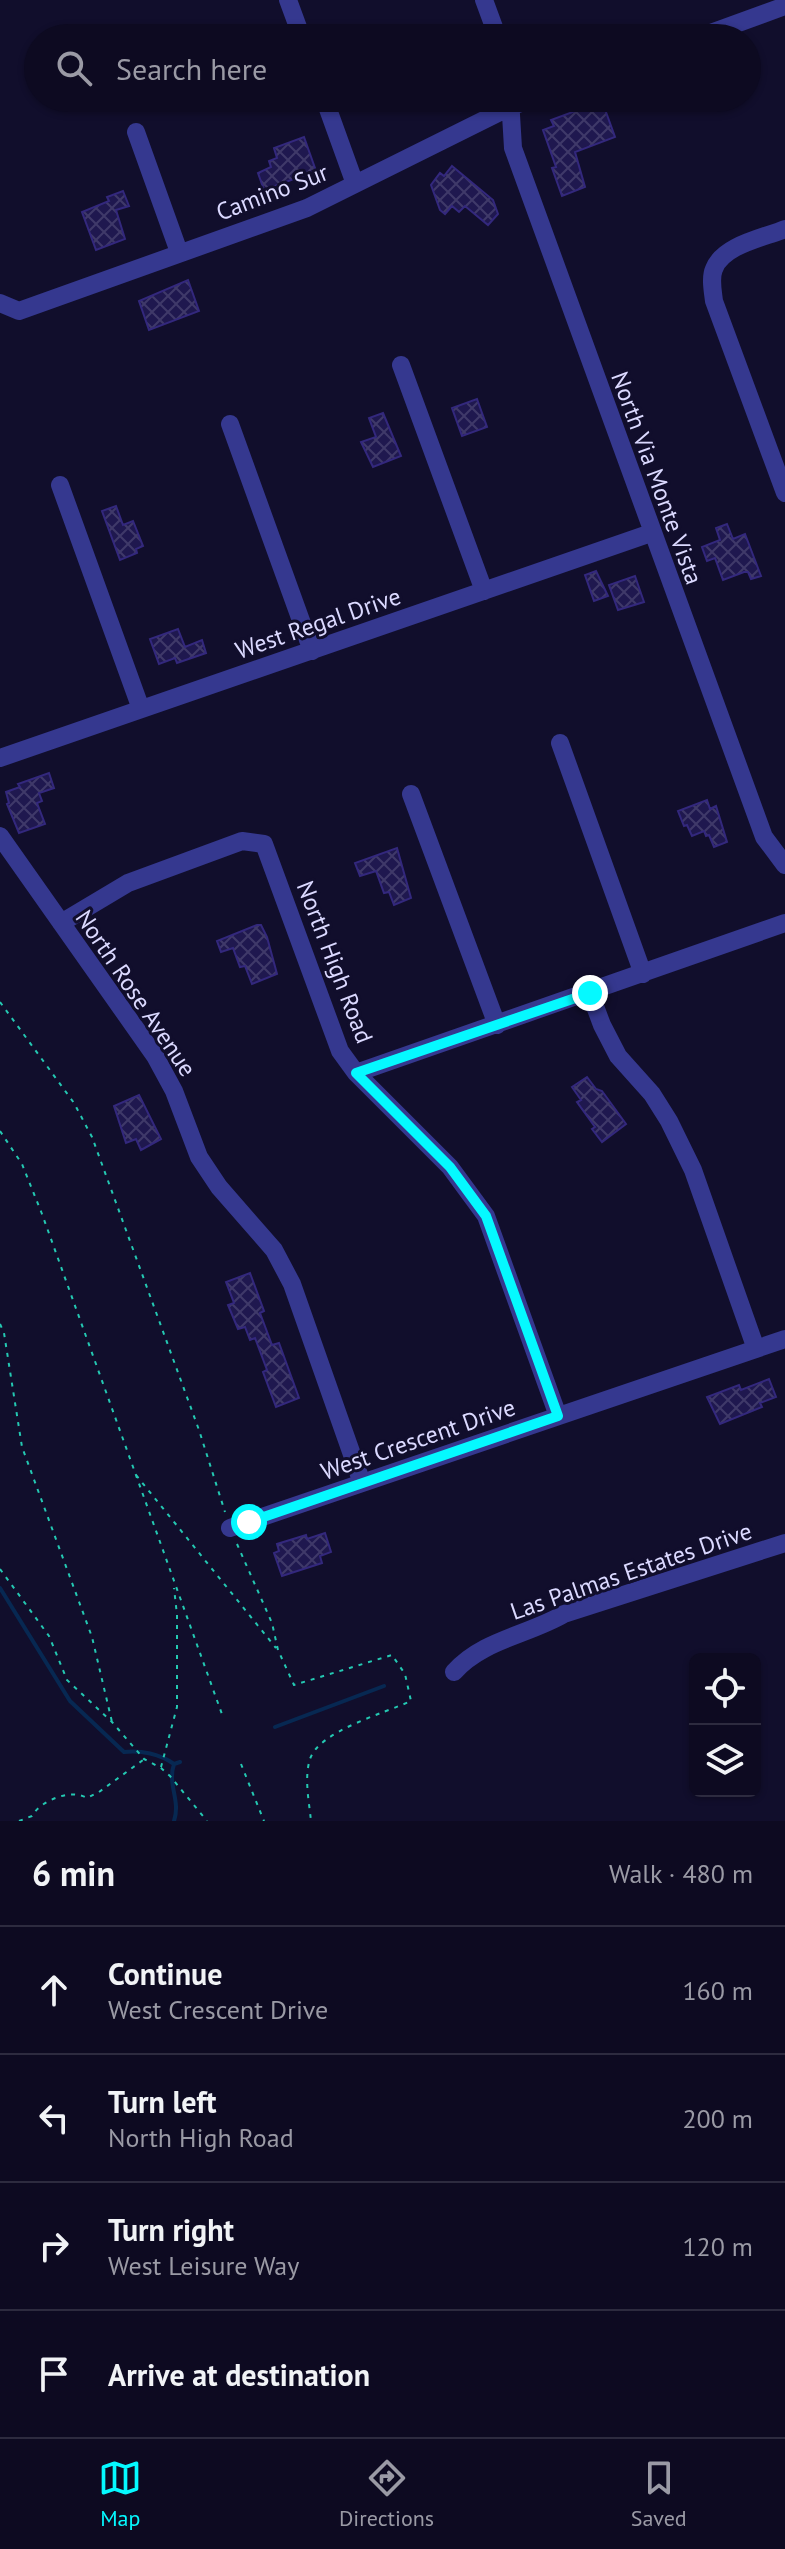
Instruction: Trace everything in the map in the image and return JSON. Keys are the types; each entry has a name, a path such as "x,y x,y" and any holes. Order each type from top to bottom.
{"street":[{"path":"288,0 297,24"},
{"path":"484,0 493,24"},
{"path":"736,24 785,6"},
{"path":"329,112 355,184"},
{"name":"Camino Sur","path":"0,303 19,311 307,208 493,112"},
{"name":"North Via Monte Vista","path":"511,112 513,148 651,533 764,837 784,863"},
{"path":"136,132 179,252"},
{"path":"785,229 726,252 713,270 714,301 785,493"},
{"path":"401,365 484,591"},
{"path":"230,424 312,651"},
{"path":"60,485 141,709"},
{"name":"West Regal Drive","path":"0,758 651,533"},
{"path":"560,743 643,974"},
{"path":"411,794 497,1025"},
{"name":"North Rose Avenue","path":"0,836 155,1056 174,1091 199,1157 219,1187 274,1250 286,1272 362,1483"},
{"name":"North High Road","path":"61,923 128,883 242,841 264,844 340,1051 356,1073 450,1167 486,1216 558,1416"},
{"path":"356,1073 785,923"},
{"path":"590,993 618,1056 661,1108 693,1170 756,1349"},
{"name":"West Crescent Drive","path":"230,1528 785,1339"},
{"name":"Las Palmas Estates Drive","path":"454,1672 466,1658 478,1651 564,1614 785,1543"}],"path":[{"path":"0,1002 74,1103 92,1137 199,1430 230,1528 272,1623 278,1650 294,1685 392,1655 405,1674 411,1701 327,1737 311,1756 308,1775 311,1821"},
{"path":"0,1131 22,1164 42,1214 223,1717"},
{"path":"0,1324 22,1447 92,1637 112,1722"},
{"path":"133,1471 278,1650"},
{"path":"0,1569 49,1636 67,1680 112,1722 144,1759 161,1768 207,1821"},
{"path":"161,1768 177,1707 174,1584"},
{"path":"19,1821 32,1816 35,1809 66,1794 87,1798 144,1759"},
{"path":"241,1764 264,1821"}],"building":[{"path":"572,112 606,112 615,137 575,152 585,187 562,196 543,130 554,126 551,120"},
{"path":"304,137 316,171 264,190 258,173 271,167 269,161 277,158 274,148"},
{"path":"452,166 493,200 498,214 488,225 465,206 459,212 452,206 445,214 440,210 431,185 440,173 444,176"},
{"path":"123,191 129,206 116,210 125,239 96,250 82,212 109,201 107,197"},
{"path":"188,280 199,311 149,330 139,301"},
{"path":"477,399 487,427 462,436 452,408"},
{"path":"383,413 401,456 373,467 361,442 376,437 369,418"},
{"path":"116,506 123,525 133,521 143,546 136,549 137,553 120,560 102,511"},
{"path":"727,524 733,539 745,534 761,576 751,579 748,572 744,572 723,580 715,558 707,561 702,547 720,540 716,528"},
{"path":"596,571 608,596 594,601 585,575"},
{"path":"635,576 644,602 618,610 609,585"},
{"path":"178,629 185,647 202,640 206,653 177,663 175,658 159,664 150,639"},
{"path":"49,773 54,788 39,793 42,801 37,803 45,824 19,833 7,804 6,792 20,787 18,784"},
{"path":"707,800 710,809 716,806 727,842 714,847 704,831 692,836 678,811"},
{"path":"397,848 411,898 394,905 389,892 384,893 376,871 360,876 355,863"},
{"path":"261,925 267,937 277,974 252,984 245,966 240,967 233,948 221,952 217,941"},
{"path":"587,1077 596,1089 602,1091 626,1124 602,1142 577,1102 581,1100 572,1087"},
{"path":"139,1095 161,1139 141,1150 136,1139 126,1143 114,1106"},
{"path":"250,1273 272,1345 279,1343 299,1398 276,1407 255,1338 250,1340 245,1327 238,1329 228,1305 234,1303 226,1282"},
{"path":"769,1379 776,1397 760,1403 762,1407 720,1424 707,1397 739,1385 741,1390"},
{"path":"325,1533 331,1552 320,1556 322,1563 282,1576 274,1553 279,1551 277,1544"}],"waterway":[{"path":"0,1588 70,1701 124,1752 144,1752 174,1764 180,1762"},
{"path":"275,1727 384,1686"},
{"path":"174,1764 174,1821"}],"route":[{"path":"249,1522 558,1416 486,1216 450,1167 356,1073 590,993"}]}
